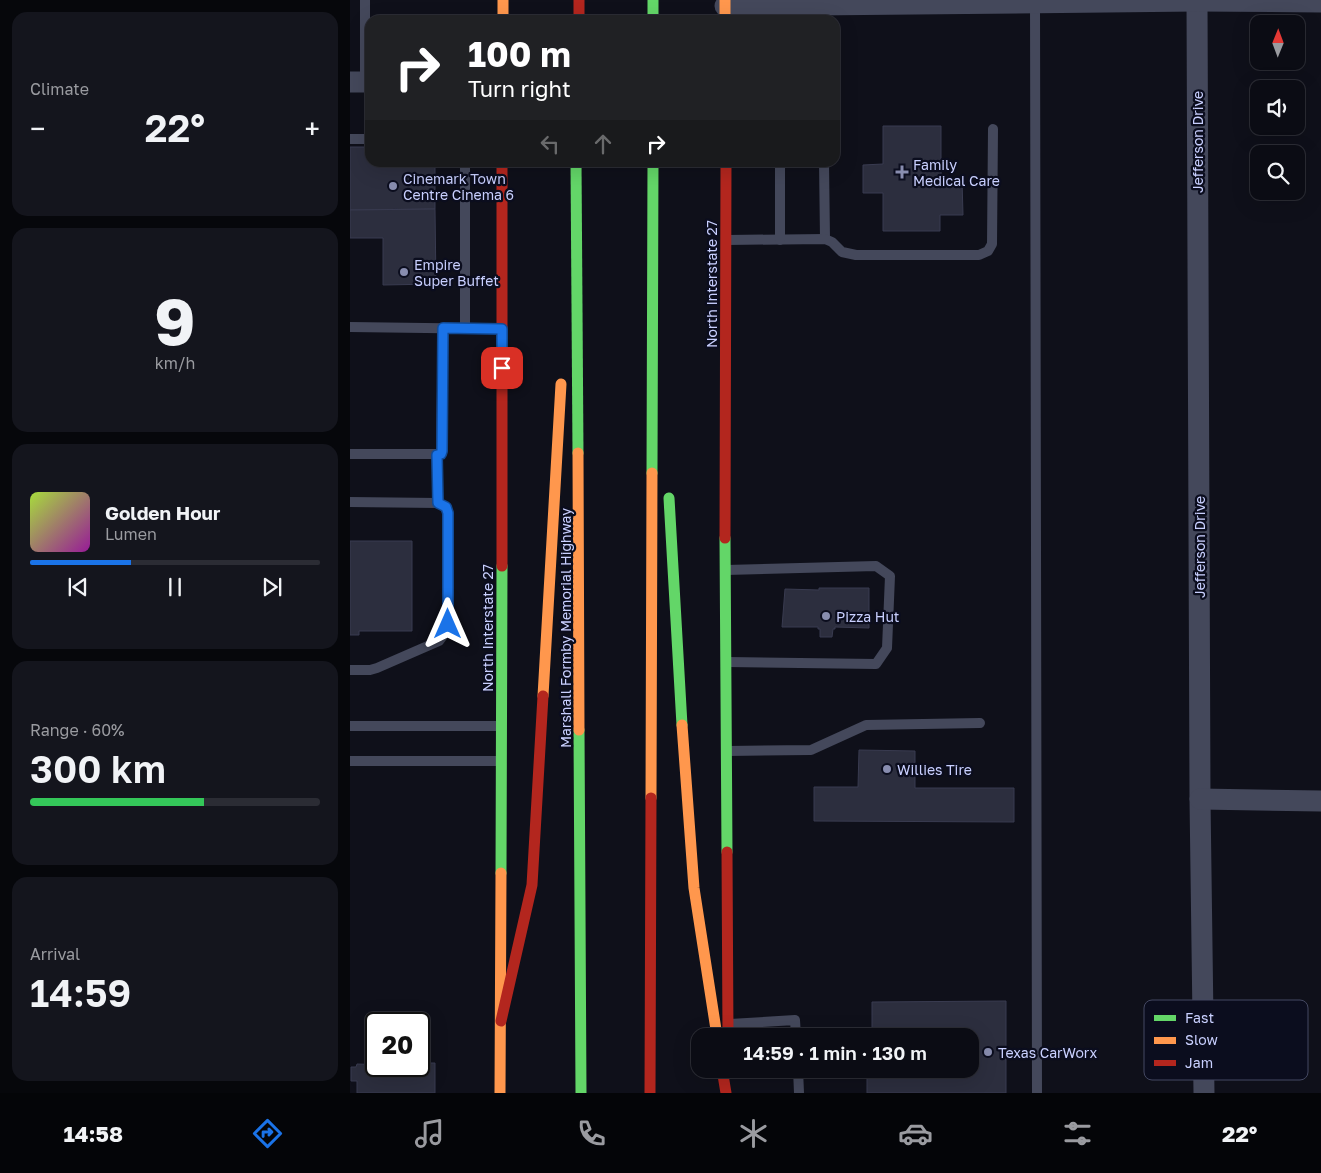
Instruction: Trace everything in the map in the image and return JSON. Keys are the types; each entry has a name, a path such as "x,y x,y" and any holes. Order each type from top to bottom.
{"main road":[{"path":"503,0 503,15"},
{"path":"579,0 579,15"},
{"path":"653,0 653,15"},
{"name":"North Interstate 27","path":"500,1093 502,1021 502,167"},
{"path":"566,310 575,167"},
{"name":"Marshall Formby Memorial Highway","path":"575,167 582,1093"},
{"path":"650,1093 652,167"},
{"name":"North Interstate 27","path":"726,167 728,1028"},
{"path":"652,206 664,414"},
{"path":"502,1021 532,885 562,368"},
{"path":"668,482 682,749 694,888 716,1028"},
{"path":"724,1078 727,1093"},
{"path":"727,1093 728,1078"}],"street":[{"path":"726,9 885,2 1197,0 1321,2"},
{"name":"Jefferson Drive","path":"1197,0 1200,799 1203,1000"},
{"path":"1200,799 1321,801"},
{"name":"Jefferson Drive","path":"1204,1080 1204,1093"}],"lane":[{"path":"362,82 365,0"},
{"path":"1035,1 1037,1093"},
{"path":"726,240 825,239 832,242 842,252 856,255 979,255 988,251 992,244 993,128"},
{"path":"350,139 365,139"},
{"path":"465,167 465,328"},
{"path":"780,167 780,240"},
{"path":"824,167 825,239"},
{"path":"350,327 502,329"},
{"path":"350,454 441,454 443,328"},
{"path":"437,455 438,503"},
{"path":"350,502 438,503 446,507 448,513 448,624 446,633 439,641 377,668 350,670"},
{"path":"726,570 876,566 890,576 887,648 876,664 726,662"},
{"path":"726,750 811,750 866,725 980,723"},
{"path":"350,726 502,726"},
{"path":"350,761 502,762"},
{"path":"728,1024 795,1020 796,1028"},
{"path":"798,1078 799,1093"}],"building":[{"name":"Family Medical Care","path":"883,126 941,126 941,180 962,180 963,215 940,215 940,231 883,231 883,193 863,193 863,165 883,164"},
{"name":"Cinemark Town Centre Cinema 6","path":"350,147 365,147 365,167 435,167 435,209 350,210"},
{"path":"435,209 436,284 383,285 383,238 350,238 350,210"},
{"path":"350,541 412,541 412,631 359,631 359,635 350,635"},
{"name":"Pizza Hut","path":"819,588 869,588 869,628 835,627 832,637 820,637 820,629 818,627 782,627 785,589 819,590"},
{"name":"Willies Tire","path":"859,750 915,751 915,788 1014,788 1014,822 814,821 814,787 858,787"},
{"name":"Texas CarWorx","path":"1006,1001 1006,1093 867,1093 867,1078 979,1078 979,1028 872,1028 872,1002"},
{"path":"430,1063 435,1063 435,1093 357,1093 357,1081 351,1081 351,1067 356,1067 357,1064 365,1064 365,1077 430,1077"}],"traffic: fast":[{"path":"653,0 653,15"},
{"path":"576,167 578,453"},
{"path":"652,473 653,167"},
{"path":"669,498 682,725"},
{"path":"725,538 727,852"},
{"path":"501,873 502,566"},
{"path":"579,730 581,1093"}],"traffic: slow":[{"path":"503,0 503,15"},
{"path":"725,0 725,15"},
{"path":"543,696 561,384"},
{"path":"578,453 579,730"},
{"path":"651,798 652,473"},
{"path":"682,725 694,888 716,1028"},
{"path":"500,1093 501,873"}],"traffic: jam":[{"path":"579,0 579,15"},
{"path":"502,167 502,566"},
{"path":"725,538 726,167"},
{"path":"501,1021 532,885 543,696"},
{"path":"650,1093 651,798"},
{"path":"727,852 728,1028"},
{"path":"724,1078 726,1093"}],"place":[{"name":"Family Medical Care","path":"902,172"},
{"name":"Cinemark Town Centre Cinema 6","path":"393,186"},
{"name":"Empire Super Buffet","path":"404,272"},
{"name":"Pizza Hut","path":"826,616"},
{"name":"Willies Tire","path":"887,769"},
{"name":"Texas CarWorx","path":"988,1052"}],"route":[{"path":"448,624 448,513 446,507 438,503 437,455 441,454 442,451 443,328 502,329 502,368"}]}
